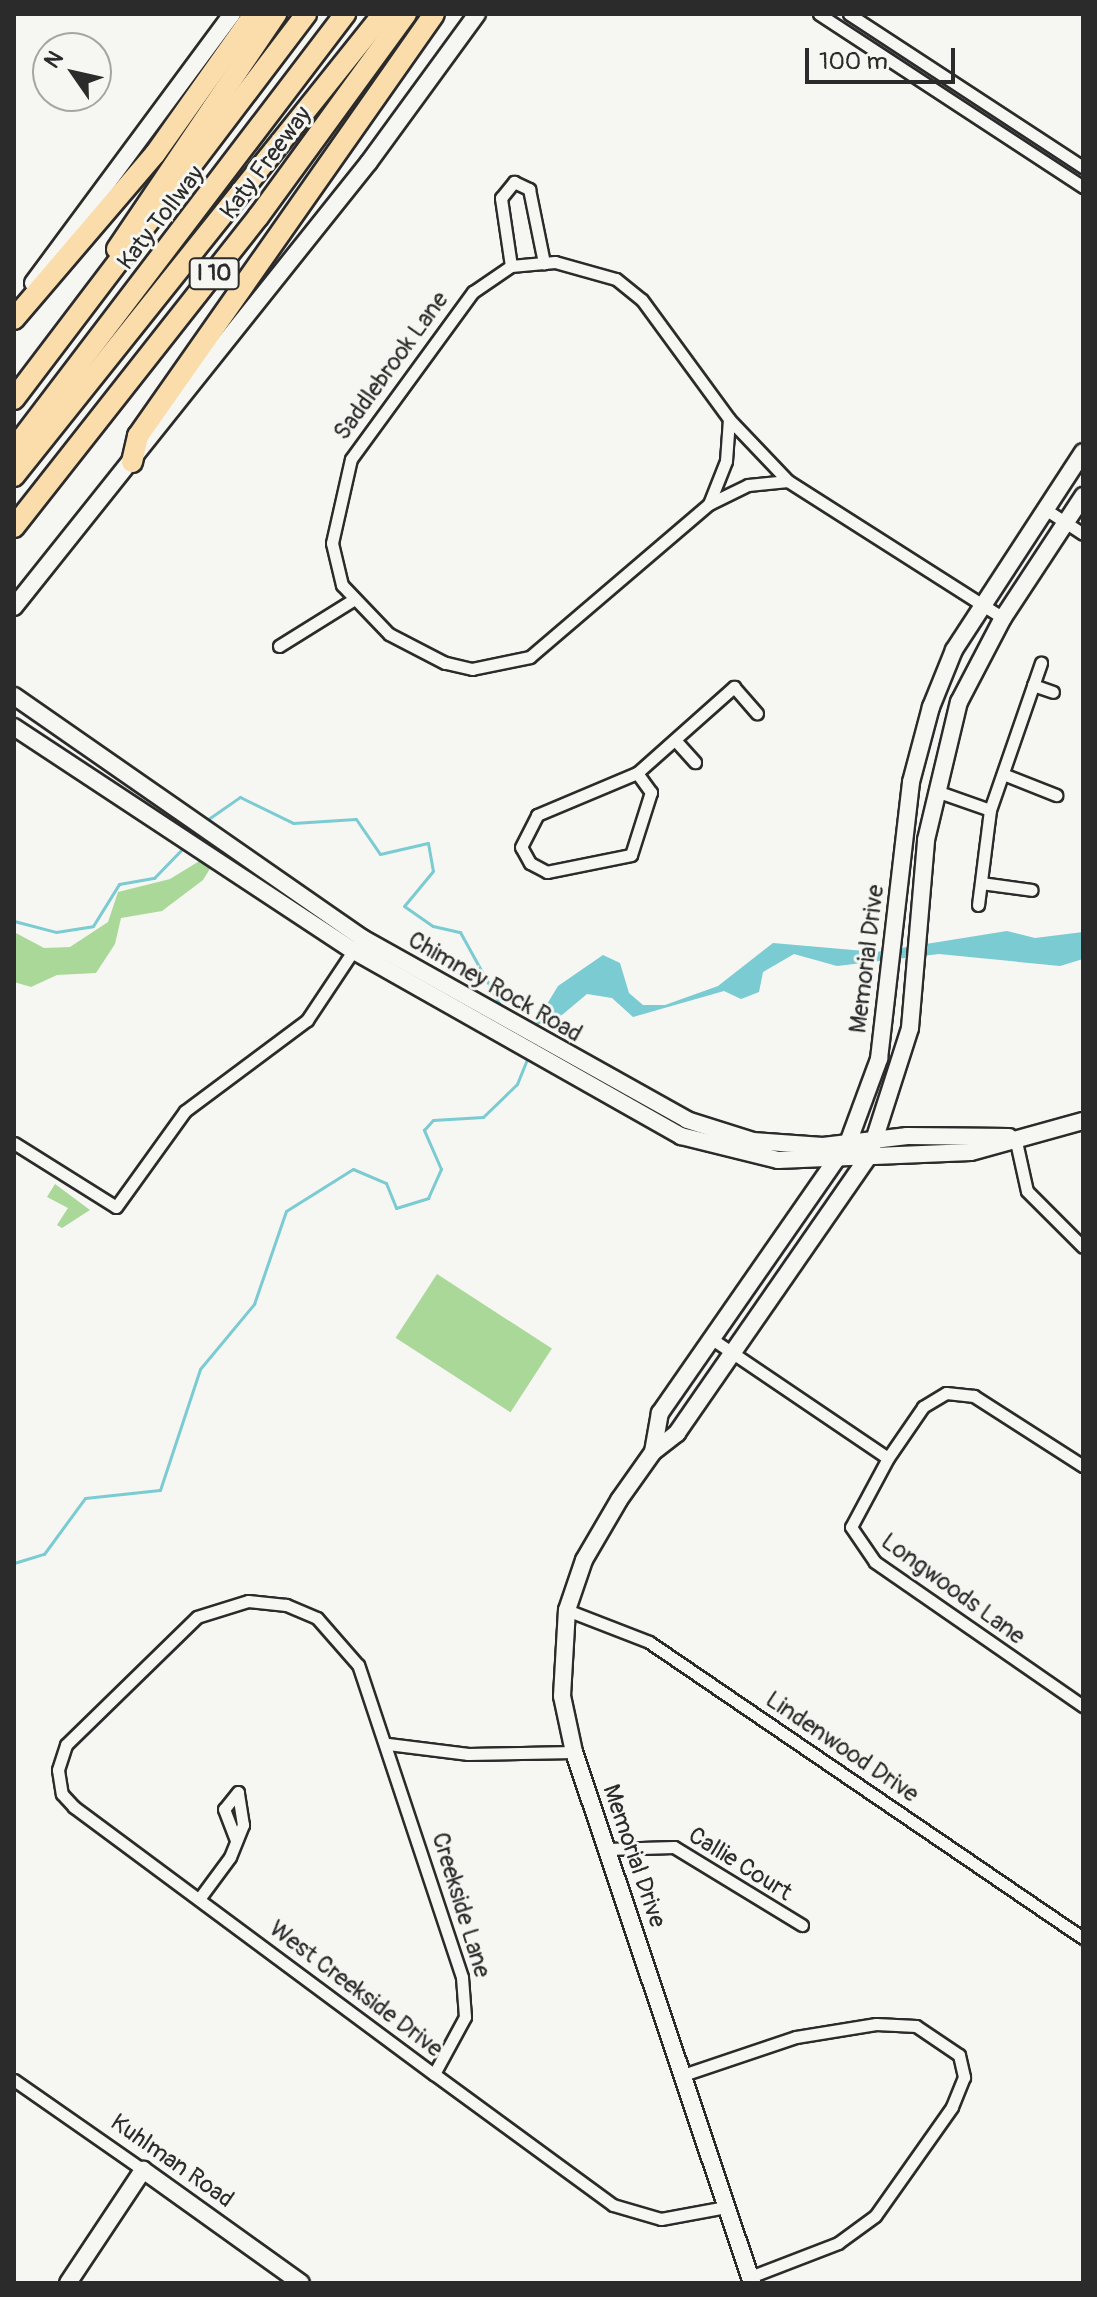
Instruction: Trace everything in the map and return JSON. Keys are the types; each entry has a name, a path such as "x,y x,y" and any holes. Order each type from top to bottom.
{"highway":[{"path":"69,329 276,14"},
{"path":"14,399 306,14"},
{"name":"Katy Tollway","path":"14,449 345,14"},
{"path":"164,288 360,14"},
{"path":"164,288 383,14"},
{"name":"Katy Freeway","path":"14,527 268,205 406,14"},
{"path":"132,462 138,436 434,14"},
{"path":"14,319 155,154 245,16"},
{"name":"Katy Tollway","path":"14,476 164,288"}],"main road":[{"path":"14,607 132,462 477,14"},
{"path":"14,309 245,16"},
{"name":"Memorial Drive","path":"653,1452 660,1413 844,1150 879,1059 890,989 911,782 931,707 981,605 1083,452"},
{"name":"Memorial Drive","path":"751,2280 574,1752 562,1696 567,1610 584,1560 653,1452 677,1433 872,1148 918,983 923,899 936,791 959,702 1003,618 1083,496"},
{"name":"Chimney Rock Road","path":"14,696 93,755 162,813 358,944 639,1106 727,1150 778,1160 844,1150 1015,1137 1083,1121"},
{"name":"Chimney Rock Road","path":"14,727 83,770 162,813"},
{"path":"83,770 93,755"},
{"path":"68,2283 143,2170"},
{"name":"Kuhlman Road","path":"143,2170 301,2283"}],"street":[{"path":"819,14 1083,187"},
{"path":"849,14 1083,167"},
{"path":"880,54 889,41"},
{"path":"960,106 969,93"},
{"path":"1045,163 1055,149"},
{"path":"544,263 529,189 514,182 501,198 511,266 544,263 595,271 642,300 729,419 788,481 1003,618"},
{"name":"Saddlebrook Lane","path":"353,600 332,543 351,459 450,317 511,266"},
{"path":"709,504 726,461 729,419"},
{"path":"279,646 353,600 419,652 472,669 499,666 530,657 560,635 709,504 748,485 788,481"},
{"path":"1045,509 1083,534"},
{"path":"978,905 990,810 1008,776 1041,663"},
{"path":"1033,685 1053,692"},
{"path":"637,773 651,792 647,822 631,855 547,872 521,847 537,815 637,773 734,687 757,713"},
{"path":"675,740 695,762"},
{"path":"1008,776 1056,795"},
{"path":"936,791 990,810"},
{"path":"981,883 1032,890"},
{"path":"14,1143 116,1207 185,1111 307,1020 358,944"},
{"path":"1015,1137 1027,1191 1083,1247"},
{"path":"712,1339 888,1458"},
{"name":"Longwoods Lane","path":"1083,1466 961,1392 923,1407 858,1502 851,1527 859,1548 1083,1706"},
{"name":"Creekside Lane","path":"100,1710 197,1617 223,1605 266,1602 317,1618 347,1647 388,1744 465,1996 458,2040 434,2074"},
{"name":"Lindenwood Drive","path":"567,1610 649,1642 1083,1938"},
{"name":"West Creekside Drive","path":"100,1710 66,1745 58,1770 62,1794 613,2205 661,2219 726,2207"},
{"path":"388,1744 468,1754 574,1752"},
{"path":"199,1899 236,1841"},
{"name":"Callie Court","path":"607,1849 674,1847 802,1925"},
{"path":"683,2075 796,2037 876,2024 916,2026 959,2055 964,2077 952,2107 875,2216 838,2243 751,2280"},
{"name":"Kuhlman Road","path":"14,2080 143,2170"}],"green space":[{"path":"201,860 211,867 203,880 162,911 121,918 115,944 96,973 57,975 31,987 14,982 14,932 44,948 70,947 108,922 118,892 170,879"},
{"path":"55,1184 90,1210 62,1228 57,1225 68,1208 47,1197"},
{"path":"437,1274 552,1349 511,1412 396,1338"}],"water":[{"path":"1007,931 1035,938 1083,932 1083,959 1060,966 939,954 837,966 794,954 763,972 759,992 741,999 724,991 633,1017 612,998 587,994 550,1025 541,1014 558,986 603,955 620,963 629,993 643,1005 665,1005 718,986 773,943 876,952"}],"waterway":[{"path":"204,822 240,797 293,823 356,819 380,854 428,843 433,871 404,906 433,926 460,932 502,1008"},
{"path":"14,921 56,932 93,926 119,884 154,878 184,847"},
{"path":"531,1026 545,1019"},
{"path":"14,1563 44,1554 85,1498 160,1490 200,1369 254,1304 286,1211 353,1169 386,1183 396,1208 428,1198 441,1169 424,1130 433,1120 483,1117 517,1084 529,1055"}]}
